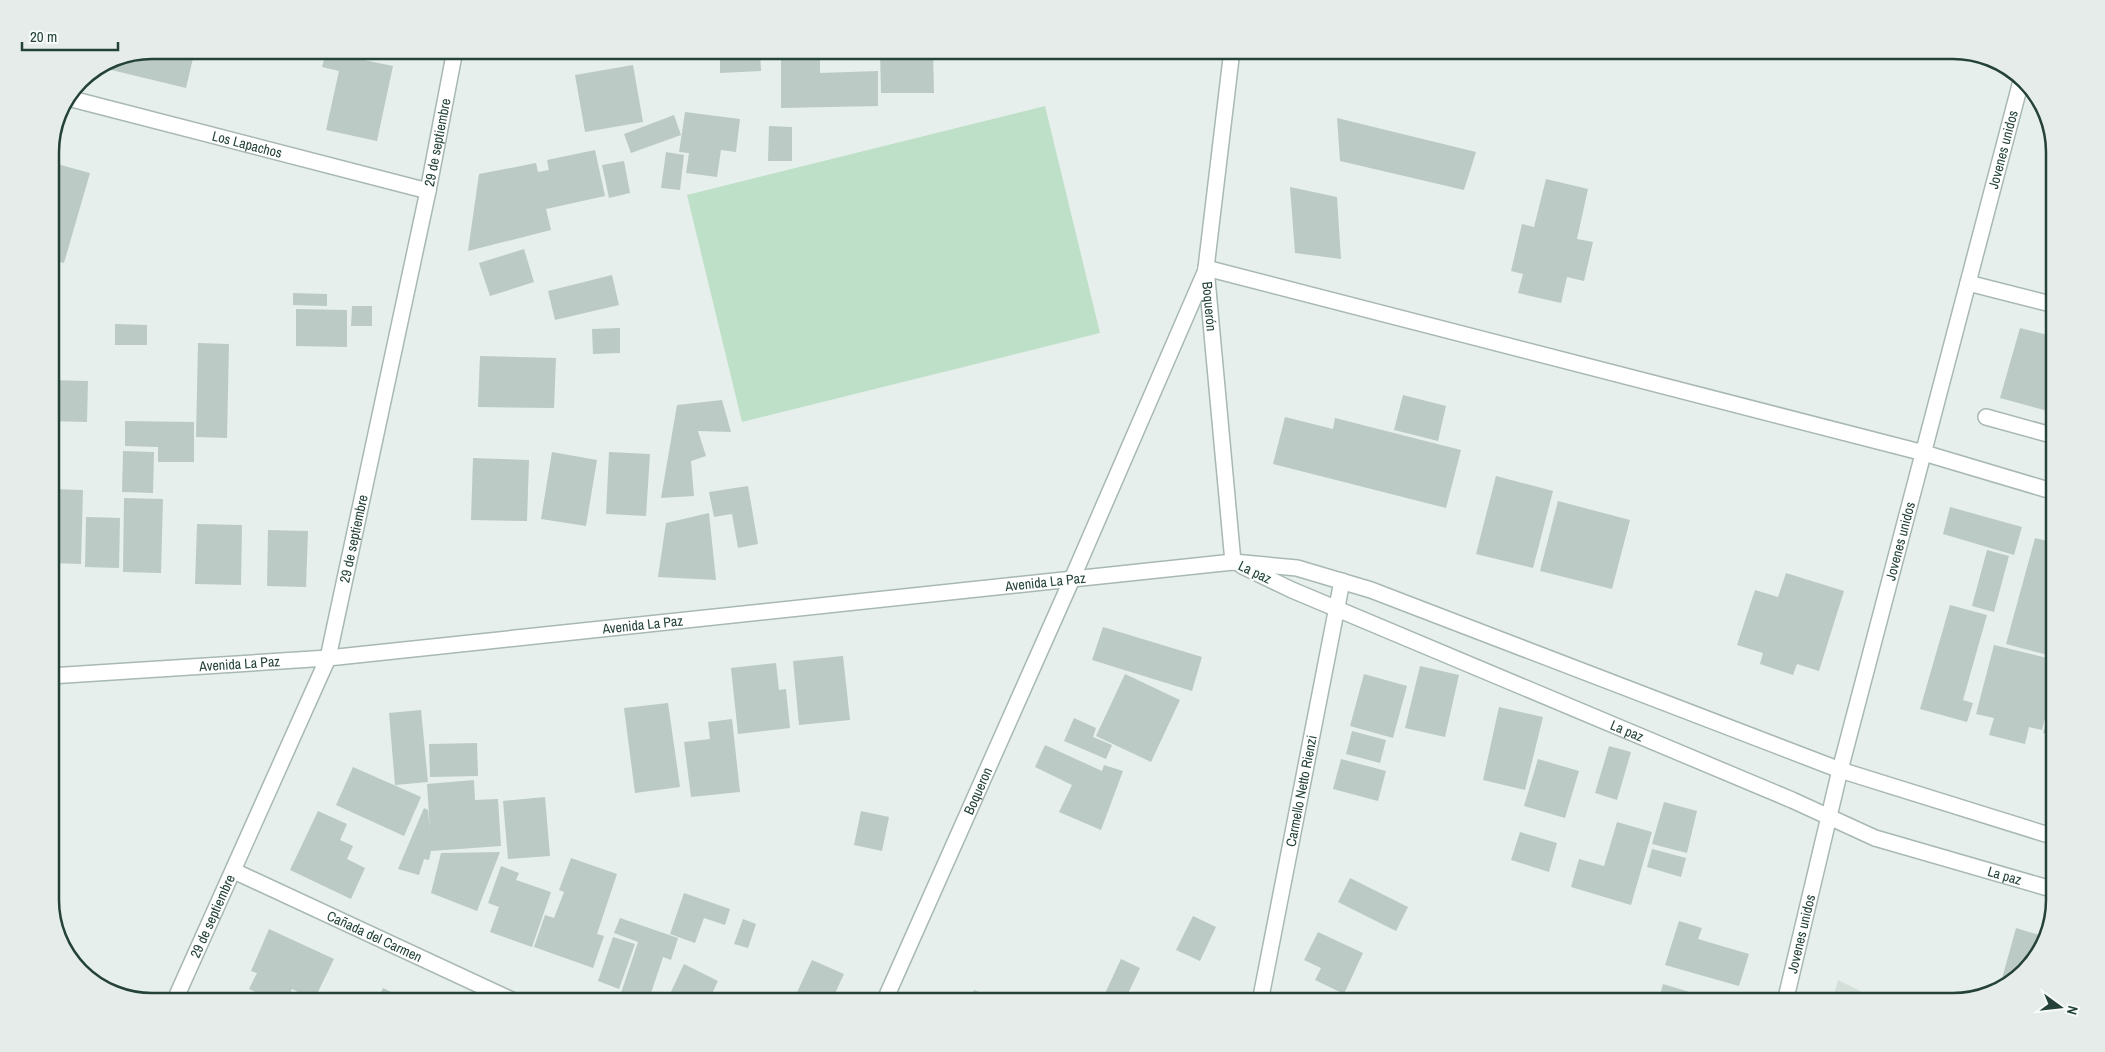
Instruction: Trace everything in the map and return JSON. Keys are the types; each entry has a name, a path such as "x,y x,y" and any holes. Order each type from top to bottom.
{"street":[{"name":"29 de septiembre","path":"178,993 328,658 428,191 453,59"},
{"name":"Boquerón","path":"1231,59 1206,268 1234,562"},
{"name":"Jovenes unidos","path":"1787,993 1840,770 2019,87"},
{"name":"Los Lapachos","path":"74,100 428,191"},
{"path":"1206,268 1924,453 2046,489"},
{"name":"Boqueron","path":"888,993 1072,579 1206,268"},
{"path":"1968,283 2046,303"},
{"path":"1986,417 2046,434"},
{"name":"Avenida La Paz","path":"59,675 328,658 1234,562"},
{"name":"La paz","path":"1234,562 1298,568 1371,590 1840,770 2046,834"},
{"name":"La paz","path":"1234,562 1292,590 1774,792 1875,838 2046,887"},
{"name":"Carmello Netto Rienzi","path":"1262,993 1342,581"},
{"name":"Cañada del Carmen","path":"234,871 497,993"}],"shaded area":[{"path":"1838,980 1864,993 1834,993"}],"green space":[{"path":"1045,106 1100,333 742,422 687,195"}],"building":[{"path":"193,59 186,88 109,69 140,60"},
{"path":"324,59 360,59 393,66 377,141 326,130 339,71 322,67"},
{"path":"720,59 760,59 761,71 720,73"},
{"path":"781,59 820,59 820,73 878,71 878,106 781,108"},
{"path":"880,59 933,59 934,93 881,93"},
{"path":"633,65 643,122 585,132 575,75"},
{"path":"685,112 740,119 736,152 721,150 717,177 686,173 689,153 679,152"},
{"path":"674,115 681,135 631,153 624,134"},
{"path":"1337,118 1476,152 1464,190 1340,161"},
{"path":"769,126 792,127 792,161 768,161"},
{"path":"595,150 605,196 546,209 551,230 468,251 479,174 536,163 538,172 549,170 547,160"},
{"path":"666,152 684,155 680,190 661,188"},
{"path":"624,161 630,193 609,198 602,165"},
{"path":"59,164 90,173 64,263 59,262"},
{"path":"1546,179 1588,189 1577,239 1593,242 1584,281 1567,277 1561,303 1518,293 1523,274 1511,271 1522,224 1534,227"},
{"path":"1290,187 1337,197 1341,259 1295,253"},
{"path":"524,249 534,282 490,296 479,263"},
{"path":"612,275 619,305 555,320 548,291"},
{"path":"293,293 327,294 327,306 293,305"},
{"path":"352,306 372,306 372,326 351,326"},
{"path":"296,309 347,310 347,347 296,346"},
{"path":"115,324 147,325 147,345 115,345"},
{"path":"620,328 620,353 593,354 592,329"},
{"path":"2020,328 2046,335 2046,411 2000,398"},
{"path":"198,343 229,344 227,438 196,437"},
{"path":"480,356 556,358 554,408 478,407"},
{"path":"59,380 88,381 87,422 59,421"},
{"path":"1403,395 1446,406 1438,441 1394,430"},
{"path":"722,400 731,432 698,431 706,456 691,461 694,496 661,498 677,405"},
{"path":"1285,417 1333,429 1335,418 1461,450 1446,508 1273,464"},
{"path":"125,421 194,422 194,462 158,462 158,447 125,446"},
{"path":"123,451 154,452 153,493 122,492"},
{"path":"552,452 597,460 586,526 541,519"},
{"path":"609,452 650,454 646,516 606,514"},
{"path":"473,458 529,460 527,521 471,520"},
{"path":"1496,476 1553,491 1533,568 1476,554"},
{"path":"748,486 758,544 738,548 732,514 714,517 709,492"},
{"path":"59,489 83,490 81,564 59,563"},
{"path":"124,498 163,499 161,573 123,572"},
{"path":"1558,501 1630,520 1612,589 1540,571"},
{"path":"1950,507 2022,527 2014,555 1943,534"},
{"path":"709,513 716,580 658,577 666,523"},
{"path":"86,517 120,518 119,568 85,567"},
{"path":"197,524 242,525 241,585 195,584"},
{"path":"268,530 308,531 306,587 267,586"},
{"path":"2035,538 2046,541 2046,655 2006,644"},
{"path":"1987,550 2009,556 1994,612 1972,606"},
{"path":"1786,573 1844,591 1819,671 1797,664 1793,675 1760,664 1763,653 1737,645 1755,590 1778,597"},
{"path":"1950,605 1987,615 1963,700 1973,703 1967,722 1920,709"},
{"path":"1103,627 1202,657 1192,691 1092,660"},
{"path":"1994,645 2046,658 2046,714 2042,730 2029,727 2025,744 1989,735 1994,718 1976,714"},
{"path":"843,656 850,720 799,725 793,661"},
{"path":"776,663 779,690 786,689 790,728 738,734 731,668"},
{"path":"1420,666 1459,675 1445,737 1405,728"},
{"path":"1125,674 1180,700 1151,762 1096,736"},
{"path":"1364,674 1407,686 1393,738 1350,726"},
{"path":"668,703 680,787 635,793 624,708"},
{"path":"1499,707 1543,717 1525,790 1483,780"},
{"path":"421,710 428,782 395,785 389,713"},
{"path":"1074,718 1096,728 1093,737 1112,745 1106,759 1064,741"},
{"path":"732,719 740,792 691,797 684,742 710,739 708,722"},
{"path":"2046,723 2046,734 2043,733"},
{"path":"1352,731 1386,740 1380,763 1346,754"},
{"path":"477,743 478,776 430,777 429,744"},
{"path":"1045,745 1102,771 1104,765 1123,771 1101,830 1059,812 1072,785 1035,767"},
{"path":"1609,746 1631,752 1617,800 1595,793"},
{"path":"1341,759 1386,771 1378,801 1333,789"},
{"path":"1538,759 1579,771 1565,818 1524,806"},
{"path":"353,767 421,797 404,836 336,805"},
{"path":"474,780 475,800 498,799 501,846 431,851 429,860 424,859 419,875 398,869 424,808 428,810 430,830 427,784"},
{"path":"545,797 550,856 508,859 503,801"},
{"path":"1664,802 1697,811 1687,853 1652,844"},
{"path":"318,811 347,824 340,840 353,846 347,859 365,868 351,899 290,870"},
{"path":"861,811 889,817 882,851 854,845"},
{"path":"1617,822 1652,832 1631,905 1571,887 1579,859 1604,866"},
{"path":"1520,832 1557,843 1549,872 1511,860"},
{"path":"1652,849 1686,858 1681,877 1647,867"},
{"path":"500,852 477,911 431,893 441,853"},
{"path":"571,858 617,874 597,934 604,936 593,968 534,947 545,915 554,918 564,892 559,890"},
{"path":"501,866 519,873 516,880 551,892 532,947 490,932 499,907 488,903"},
{"path":"1350,878 1408,907 1396,931 1338,902"},
{"path":"684,893 730,909 725,925 704,918 695,943 670,934"},
{"path":"1193,916 1216,927 1200,961 1176,950"},
{"path":"620,918 678,938 671,960 663,957 651,993 621,993 638,942 614,933"},
{"path":"743,919 756,924 748,948 734,944"},
{"path":"1679,921 1702,928 1698,939 1749,954 1739,986 1665,965"},
{"path":"2016,928 2039,935 2027,957 2002,980"},
{"path":"269,929 334,959 317,993 300,993 292,989 290,993 258,993 249,989 257,973 251,971"},
{"path":"1318,932 1363,953 1344,993 1315,980 1321,968 1304,960"},
{"path":"613,937 635,944 619,989 598,981"},
{"path":"1121,959 1140,968 1128,993 1105,993"},
{"path":"812,960 844,974 835,993 797,993"},
{"path":"684,964 718,981 712,993 670,993"},
{"path":"1663,984 1693,993 1660,993"},
{"path":"383,988 393,993 380,993"}]}
